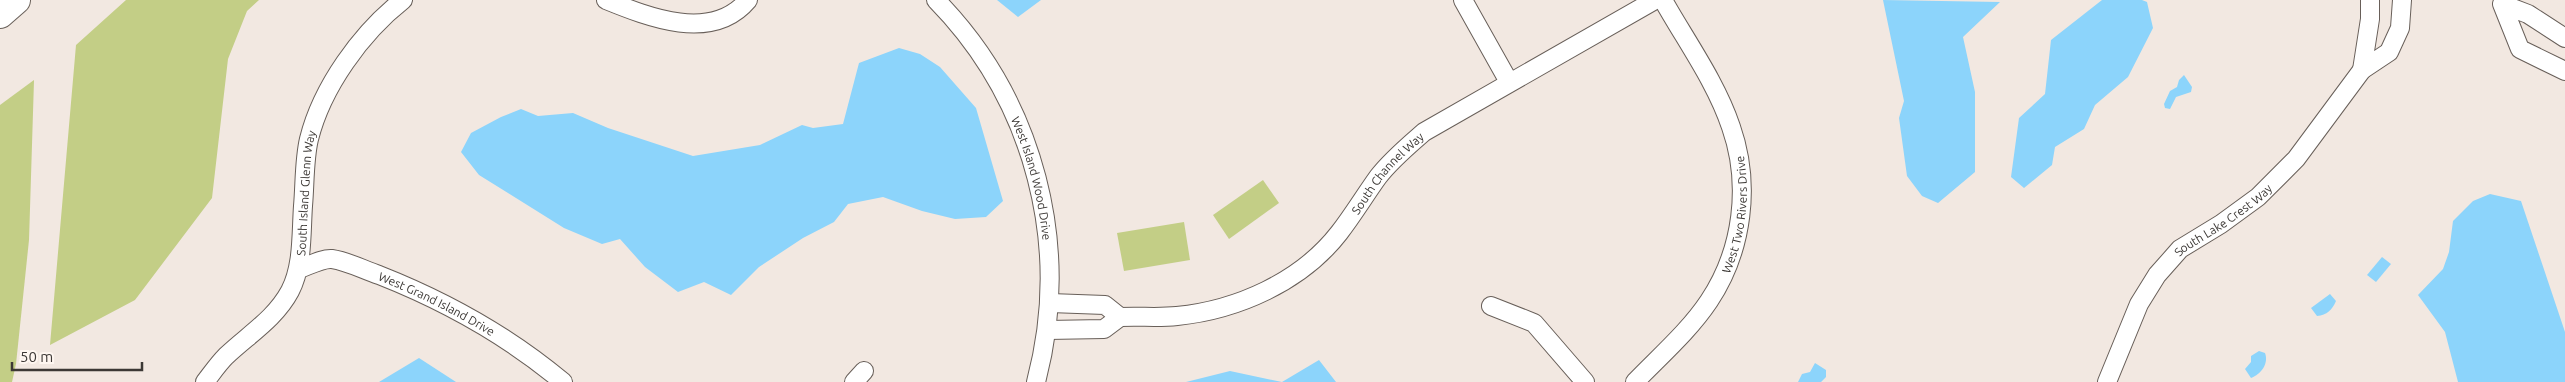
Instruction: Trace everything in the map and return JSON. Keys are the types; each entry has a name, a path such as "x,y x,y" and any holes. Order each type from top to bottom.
{"highway":[{"path":"0,14 16,0"}],"street":[{"name":"South Island Glenn Way","path":"205,382 226,356 277,310 290,291 299,269 309,140 318,110 330,85 345,63 374,27 403,0"},
{"path":"606,0 665,20 692,24 719,20 743,6 748,0"},
{"name":"West Island Wood Drive","path":"936,0 981,54 999,83 1026,139 1045,213 1049,247 1050,303 1047,330 1036,382"},
{"path":"1463,0 1509,82"},
{"name":"South Channel Way","path":"1047,330 1104,329 1120,317 1175,316 1204,312 1224,308 1266,291 1306,265 1338,234 1379,176 1400,152 1424,132 1450,115 1655,0"},
{"name":"West Two Rivers Drive","path":"1635,382 1692,323 1712,295 1730,258 1737,238 1741,210 1741,169 1731,126 1718,97 1663,0"},
{"path":"2362,70 2370,19 2370,0"},
{"name":"South Lake Crest Way","path":"2107,382 2138,304 2157,274 2180,249 2221,224 2258,197 2296,159 2362,70 2389,52 2400,28 2402,0"},
{"path":"2500,2 2528,14 2565,38"},
{"path":"2500,2 2520,49 2565,71"},
{"name":"West Grand Island Drive","path":"299,269 330,259 396,282 428,296 489,329 563,382"},
{"path":"1050,303 1105,305 1120,317"},
{"path":"1491,306 1534,323 1585,382"}],"green space":[{"path":"126,0 259,0 247,11 228,59 212,198 135,300 50,345 76,45"},
{"path":"34,80 29,240 16,364 12,382 0,382 0,105"},
{"path":"1263,180 1279,203 1229,239 1213,215"},
{"path":"1184,222 1190,260 1124,271 1117,233"}],"water":[{"path":"997,0 1041,0 1018,17"},
{"path":"1883,0 2000,2 1963,37 1975,92 1975,172 1938,203 1922,196 1907,176 1899,118 1904,101"},
{"path":"2102,0 2142,0 2147,2 2153,28 2128,77 2095,105 2084,129 2055,147 2052,165 2024,188 2011,177 2019,118 2045,94 2051,40"},
{"path":"899,48 920,54 940,67 976,108 1003,201 986,217 955,219 922,211 883,197 848,204 834,222 803,238 759,267 731,295 704,282 678,292 645,267 620,239 602,244 564,228 479,175 461,152 471,133 521,109 538,116 573,113 608,128 693,156 760,145 802,125 813,128 843,124 859,63"},
{"path":"2184,75 2192,87 2191,92 2176,97 2170,109 2165,108 2164,104 2170,91 2177,87 2179,80"},
{"path":"2490,194 2521,201 2565,332 2565,382 2458,382 2445,332 2418,295 2443,269 2449,252 2453,221 2473,201"},
{"path":"2382,257 2391,264 2376,282 2367,275"},
{"path":"2330,294 2336,301 2326,313 2317,316 2311,308"},
{"path":"2259,351 2265,353 2265,365 2258,374 2251,378 2245,369 2251,362 2251,356"},
{"path":"419,358 456,382 379,382"},
{"path":"1319,360 1336,382 1282,382"},
{"path":"1815,363 1826,370 1826,377 1821,382 1798,382 1802,374 1810,372"},
{"path":"1230,371 1282,382 1186,382"}]}
